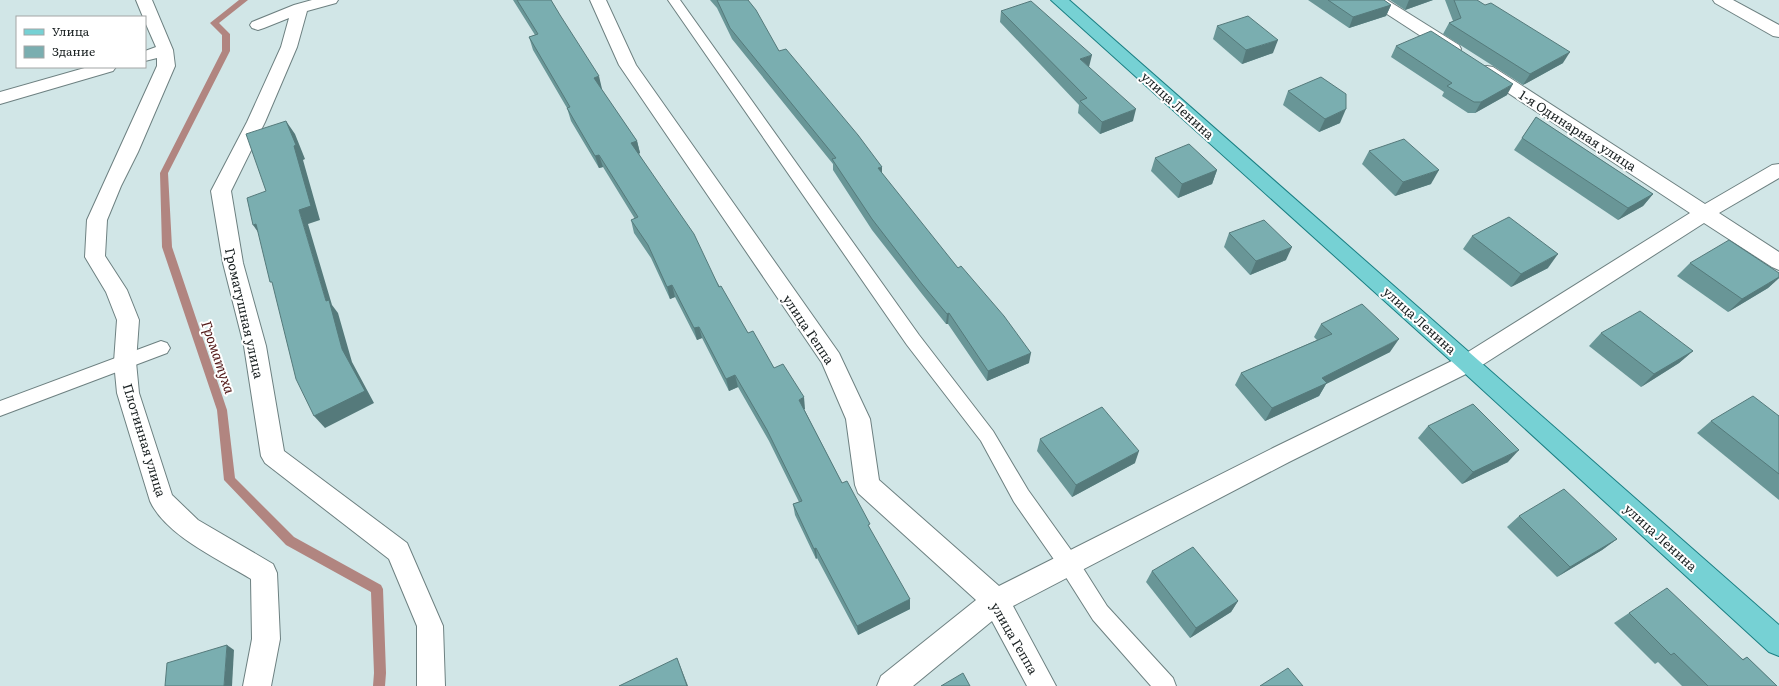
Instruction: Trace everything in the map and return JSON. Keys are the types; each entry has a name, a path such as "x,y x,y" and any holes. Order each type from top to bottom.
{"main road":[{"name":"улица Ленина","path":"1059,0 1468,362 1779,643"}],"street":[{"name":"Плотинная улица","path":"144,0 155,53 166,66 129,152 111,186 97,220 95,257 116,290 128,320 125,362 128,393 162,501 188,528 264,573 266,639 257,686"},
{"path":"258,25 300,8 330,0"},
{"name":"улица Геппа","path":"598,0 628,65 832,359 858,419 867,484 996,601 1042,686"},
{"name":"1-я Одинарная улица","path":"1376,0 1779,262"},
{"path":"1721,0 1779,32"},
{"name":"Громатушная улица","path":"300,8 289,47 256,122 221,191 232,263 255,346 273,456 398,551 430,626 431,686"},
{"path":"0,98 104,68"},
{"path":"891,686 996,601 1281,455 1468,362 1505,341 1705,213 1779,170"}],"lane":[{"path":"674,0 913,340 987,436 1021,496 1069,564 1100,613 1165,686"},
{"path":"0,409 160,348"}],"building":[{"path":"517,0 551,0 599,76 594,78 637,141 631,143 694,234 719,287 721,286 748,333 753,331 774,368 783,364 804,397 799,400 842,483 847,481 870,524 868,525 910,599 857,626 816,548 814,549 793,504 802,501 767,430 735,375 726,379 699,327 694,328 672,285 667,287 648,245 631,220 638,217 599,155 595,156 567,108 570,107 529,37 538,34"},
{"path":"717,0 748,0 756,10 779,51 786,49 858,135 882,167 878,168 958,268 961,266 1004,316 1031,353 988,371 949,313 947,314 922,284 872,219 832,159 836,158 730,28"},
{"path":"1328,0 1384,0 1391,5 1353,17"},
{"path":"1454,0 1477,0 1485,5 1491,3 1570,52 1530,74 1449,23 1461,18"},
{"path":"1031,1 1092,55 1080,59 1136,109 1102,122 1080,101 1087,98 1001,11"},
{"path":"1248,16 1278,40 1246,50 1217,26"},
{"path":"1431,31 1513,84 1481,102 1474,102 1447,86 1452,83 1396,46"},
{"path":"1321,77 1346,94 1346,109 1325,119 1288,91"},
{"path":"1536,117 1653,194 1628,208 1522,138"},
{"path":"286,121 296,145 294,146 311,206 299,210 326,301 329,300 342,349 365,391 314,416 296,379 272,282 270,282 256,224 253,225 247,198 266,191 246,134"},
{"path":"1404,139 1439,170 1403,182 1369,151"},
{"path":"1189,144 1217,170 1182,184 1155,158"},
{"path":"1509,217 1558,254 1521,274 1472,236"},
{"path":"1264,220 1292,247 1256,261 1229,233"},
{"path":"1729,240 1779,273 1779,277 1742,299 1690,263"},
{"path":"1362,304 1399,339 1322,378 1327,383 1272,408 1241,373 1332,334 1321,324"},
{"path":"1640,311 1693,351 1654,374 1601,333"},
{"path":"1753,396 1779,416 1779,474 1711,421"},
{"path":"1473,404 1519,450 1473,472 1428,426"},
{"path":"1102,407 1139,451 1076,485 1040,439"},
{"path":"1564,489 1617,539 1570,567 1519,516"},
{"path":"1193,547 1238,601 1196,628 1152,571"},
{"path":"1667,588 1743,660 1747,657 1777,686 1708,686 1674,653 1671,655 1629,613"},
{"path":"227,645 224,686 165,686 167,663"},
{"path":"677,658 687,686 619,686"},
{"path":"1288,668 1303,686 1260,686"},
{"path":"963,673 970,686 941,686"}],"waterway":[{"name":"Громатуха","path":"244,0 214,23 226,34 226,51 164,173 167,247 222,410 230,480 290,541 377,589 380,673 379,686"}]}
